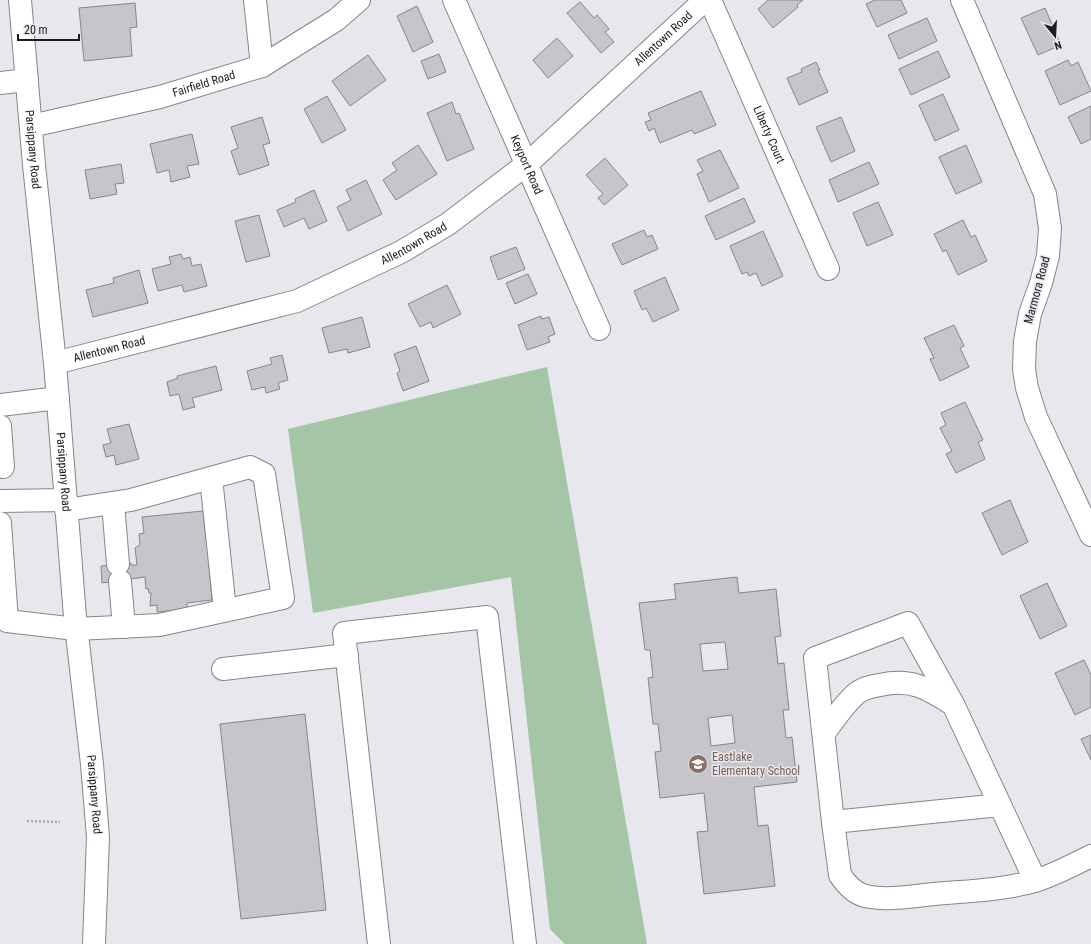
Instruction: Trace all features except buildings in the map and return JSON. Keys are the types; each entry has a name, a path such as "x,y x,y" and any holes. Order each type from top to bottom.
{"street":[{"name":"Parsippany Road","path":"20,0 55,363 76,630 92,764 98,837 94,944"},
{"path":"255,0 262,66"},
{"name":"Fairfield Road","path":"31,126 90,114 160,97 262,66 336,20 359,0"},
{"name":"Keyport Road","path":"454,0 599,329"},
{"name":"Allentown Road","path":"55,363 297,301 401,252 448,224 527,164 705,0"},
{"name":"Liberty Court","path":"710,0 828,269"},
{"name":"Marmora Road","path":"962,0 1045,194 1049,214 1049,242 1041,283 1030,314 1025,341 1024,369 1027,388 1036,417 1091,535"},
{"path":"0,83 27,80"},
{"path":"0,405 58,398"},
{"path":"0,426 3,467"},
{"path":"0,501 66,505 113,503 131,500 250,467 264,474 283,598 159,625 76,630 4,621 0,523"},
{"path":"211,478 225,610"},
{"path":"113,503 124,627"},
{"path":"379,944 344,633 486,617 525,944"},
{"path":"1044,877 1000,805 953,704 908,623 815,658 840,875 849,887 864,896 896,897 1001,888 1044,877 1091,856"},
{"path":"223,669 347,655"},
{"path":"824,733 850,700 859,692 882,684 894,682 919,685 953,704"},
{"path":"833,822 1000,805"}],"path":[{"path":"27,821 60,822"}],"green space":[{"path":"547,367 647,944 565,944 550,929 511,577 313,613 288,429"}],"place":[{"name":"Eastlake Elementary School","path":"698,764"}]}
